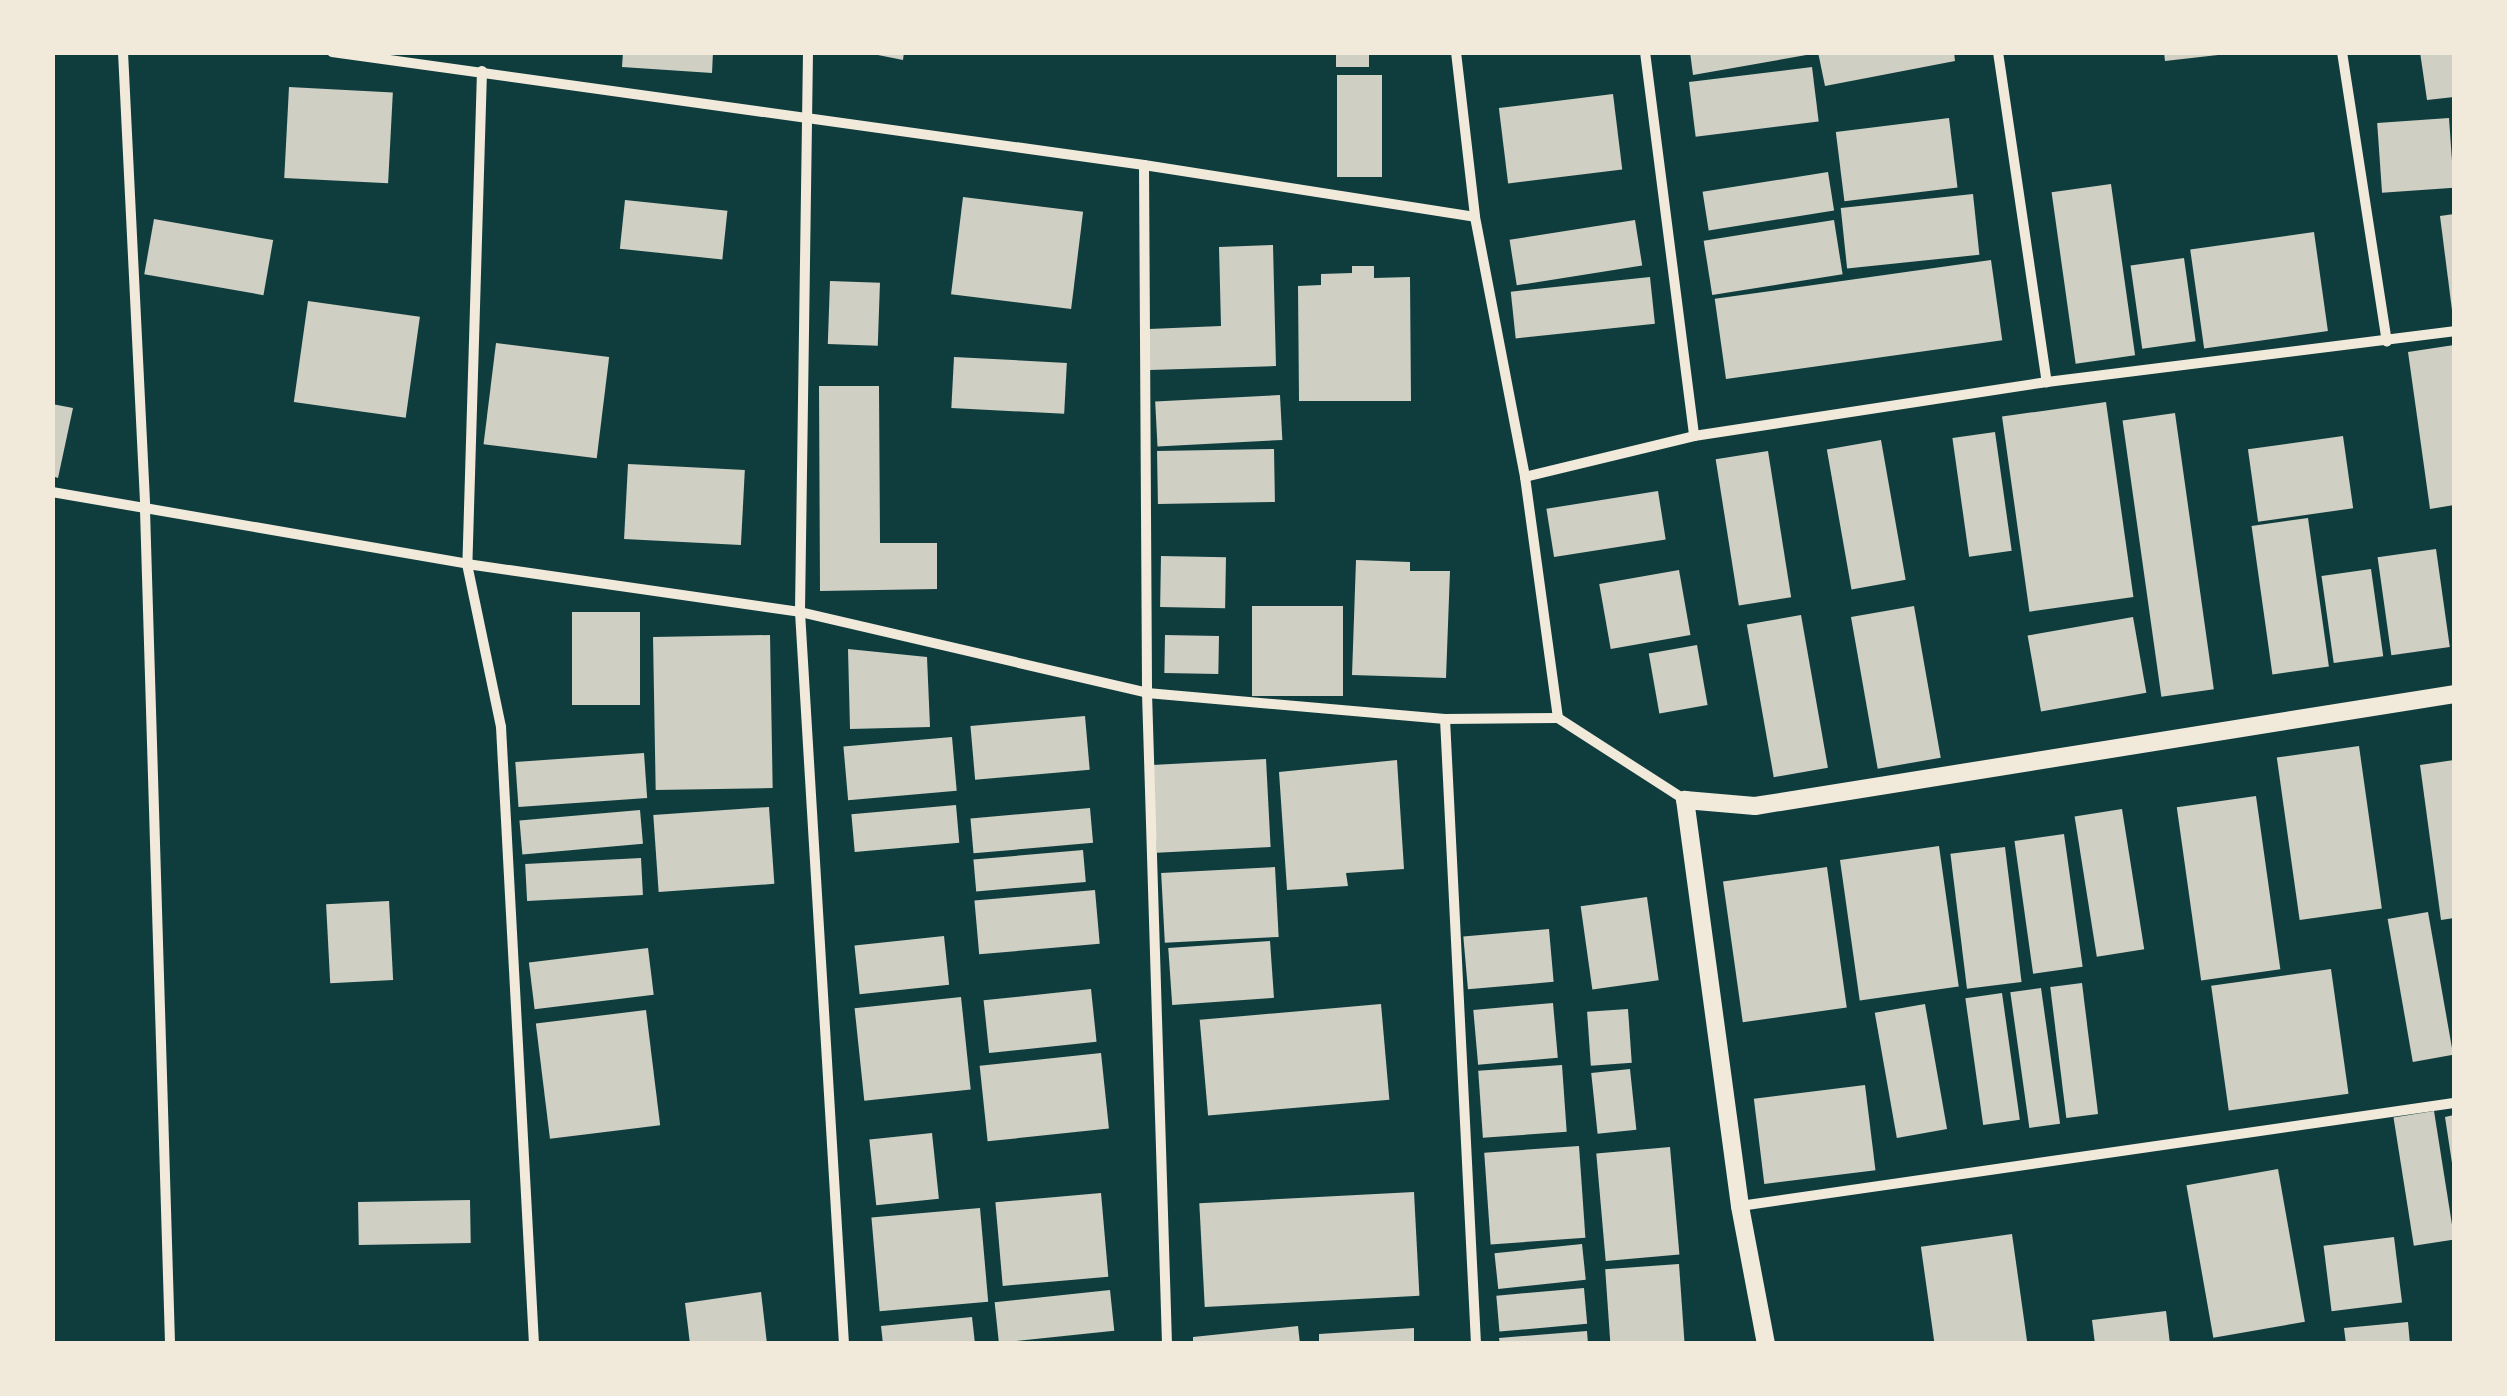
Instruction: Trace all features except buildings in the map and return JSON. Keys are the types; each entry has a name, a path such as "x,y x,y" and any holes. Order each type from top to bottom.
{"street":[{"path":"123,52 145,510 170,1344"},
{"path":"332,52 1144,165 1475,217"},
{"path":"808,52 800,612 844,1344"},
{"path":"1456,52 1475,217 1524,477 1558,718"},
{"path":"1645,52 1694,436"},
{"path":"1998,52 2047,382"},
{"path":"2342,52 2387,342"},
{"path":"482,70 467,564 501,726 534,1344"},
{"path":"1144,165 1147,693 1167,1344"},
{"path":"1524,477 1694,436 2047,382 2454,331"},
{"path":"52,492 467,564 800,612 1147,693 1444,719 1558,718 1685,800 1755,806 2454,694"},
{"path":"1444,719 1476,1344"},
{"path":"1685,800 1740,1206 1766,1344"},
{"path":"1740,1206 2454,1103"}]}
